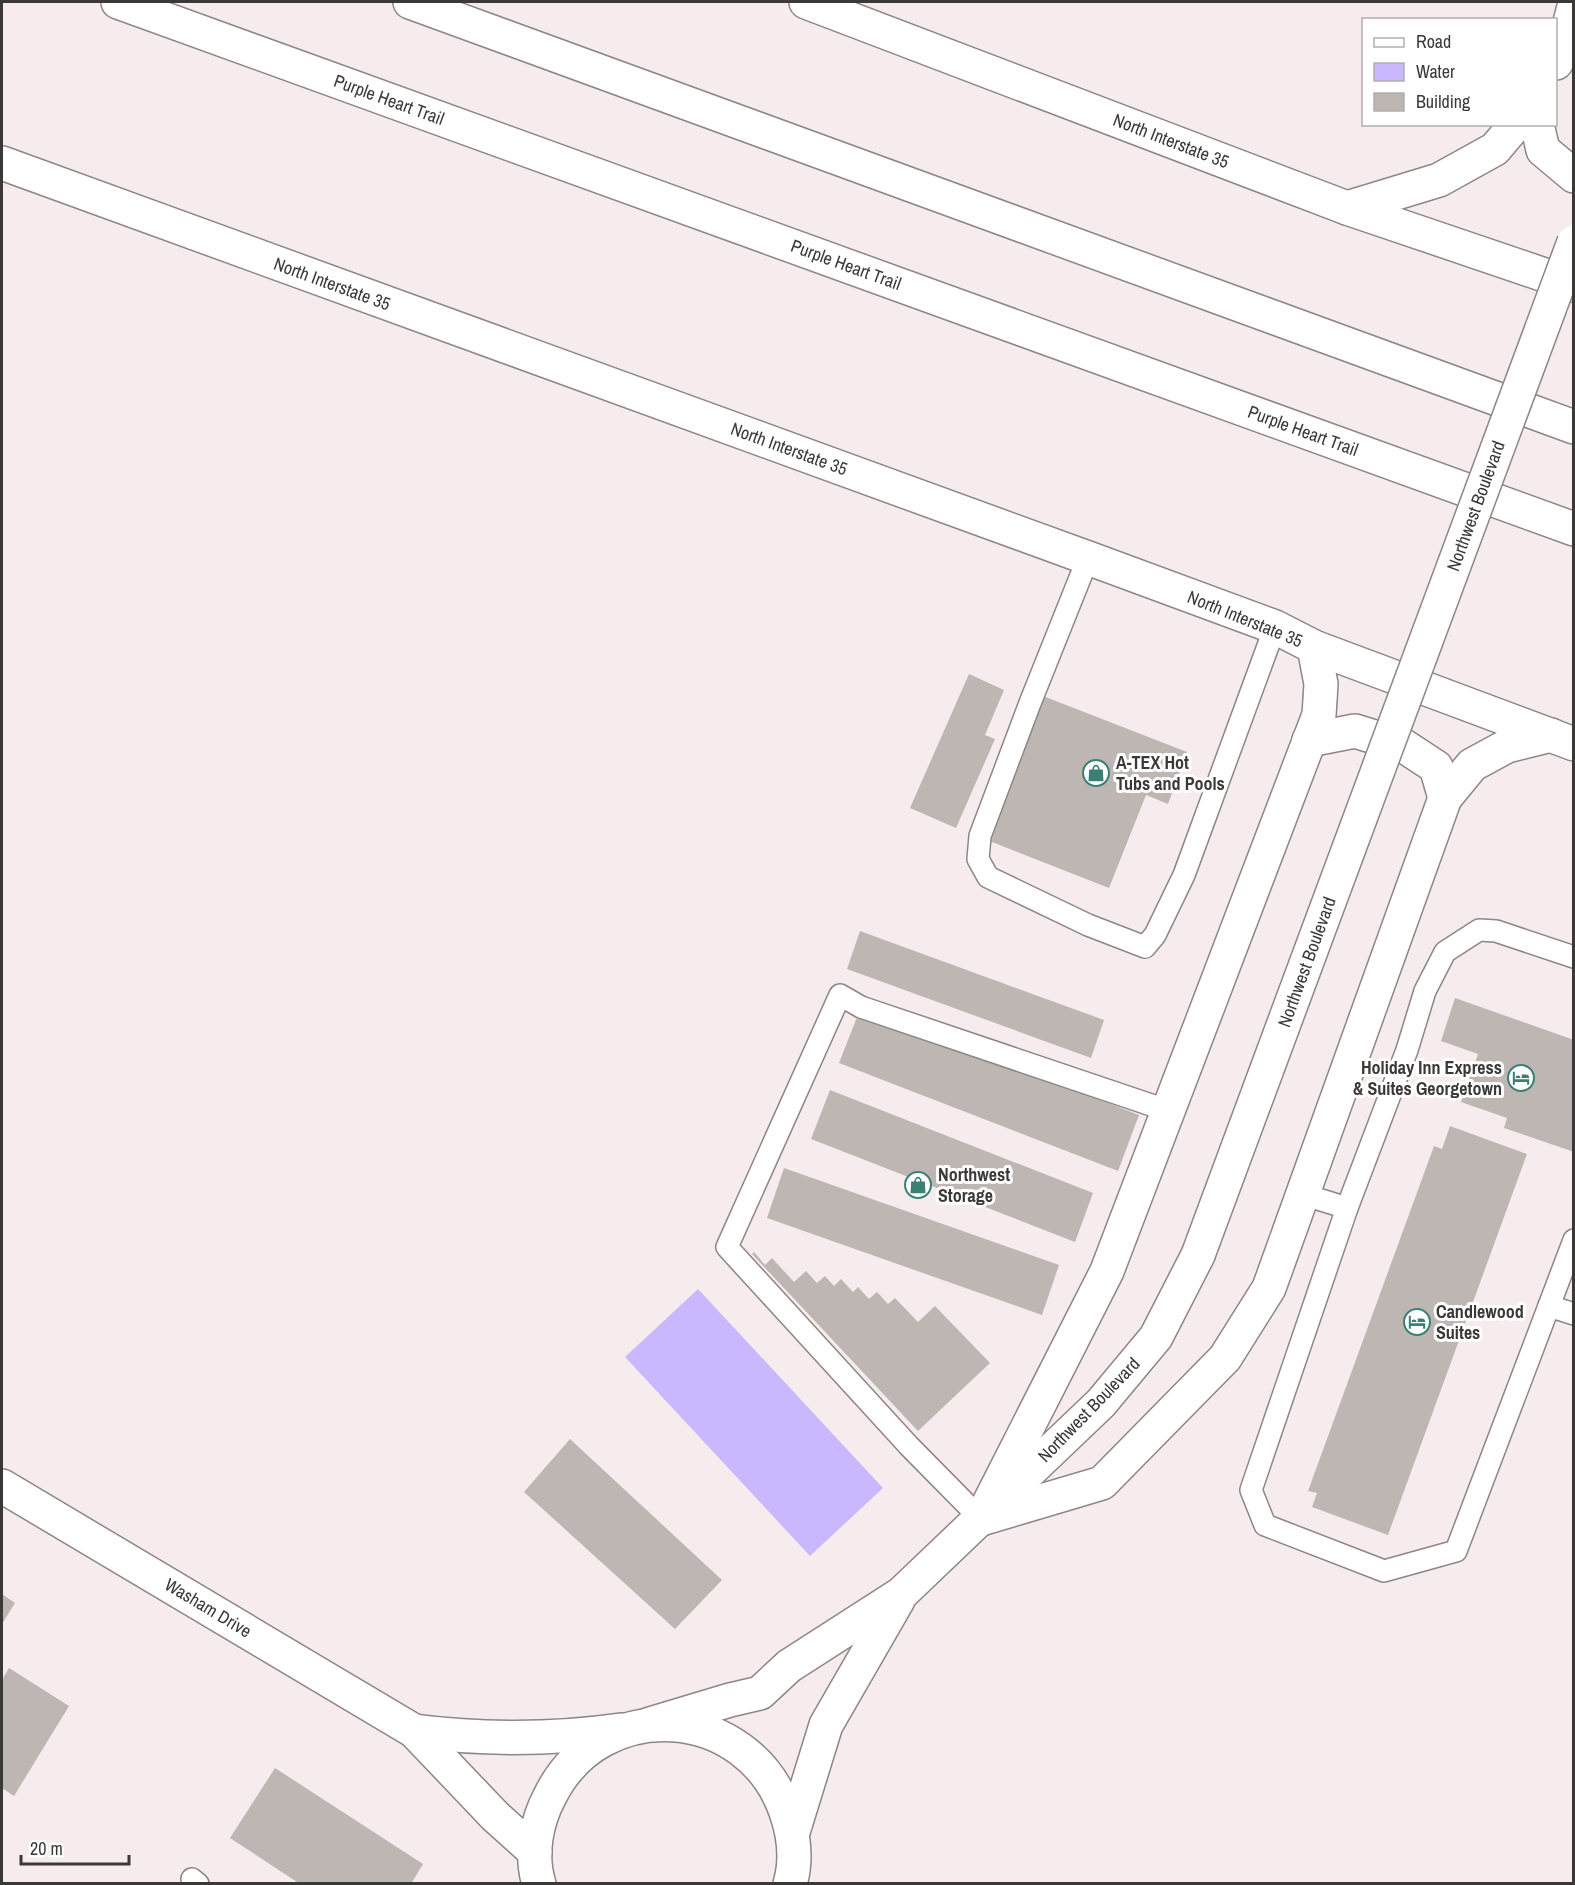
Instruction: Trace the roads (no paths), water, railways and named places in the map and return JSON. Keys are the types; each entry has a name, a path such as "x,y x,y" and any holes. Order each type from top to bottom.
{"main road":[{"name":"Purple Heart Trail","path":"118,2 1574,529"},
{"path":"411,2 1574,427"},
{"name":"North Interstate 35","path":"806,2 1347,208 1574,285"},
{"path":"1557,61 1562,52 1574,7"},
{"path":"1347,208 1439,180 1495,149 1514,126"},
{"path":"1537,126 1543,150 1574,176"},
{"name":"North Interstate 35","path":"2,163 1275,627 1314,647 1562,740"},
{"name":"Northwest Boulevard","path":"635,1727 760,1693 789,1666 901,1594 1101,1403 1156,1337 1198,1255 1574,242"},
{"path":"981,1519 1107,1271 1169,1111 1318,715 1321,684 1314,647"},
{"path":"1309,740 1355,730 1404,746 1436,767 1445,798"},
{"path":"981,1519 1102,1483 1225,1358 1269,1288 1445,798 1472,765 1507,746 1562,740"},
{"name":"Washam Drive","path":"2,1486 414,1731 495,1816 533,1872"},
{"name":"Northwest Boulevard","path":"793,1832 826,1725 901,1594"},
{"path":"533,1872 541,1812 559,1777 586,1749 635,1727 680,1724 720,1736 755,1759 779,1792 793,1832 793,1880"},
{"name":"Washam Drive","path":"414,1731 478,1738 516,1739 588,1735 635,1727"}],"lane":[{"path":"1088,558 984,825 980,836 978,859 988,877 1088,925 1145,947 1155,935 1184,875 1275,627"},
{"path":"1574,957 1496,932 1479,930 1445,952 1425,991 1407,1050 1347,1208 1251,1490 1265,1526 1384,1571 1456,1551 1574,1240"},
{"path":"981,1519 909,1446 727,1247 840,995 861,1007 1169,1111"},
{"path":"1302,1194 1347,1208"},
{"path":"1549,1306 1574,1314"}],"water":[{"path":"698,1289 883,1488 810,1556 625,1357"}],"place":[{"name":"A-TEX Hot Tubs and Pools","path":"1096,773"},
{"name":"Holiday Inn Express & Suites Georgetown","path":"1521,1078"},
{"name":"Northwest Storage","path":"918,1185"},
{"name":"Candlewood Suites","path":"1417,1322"}]}
